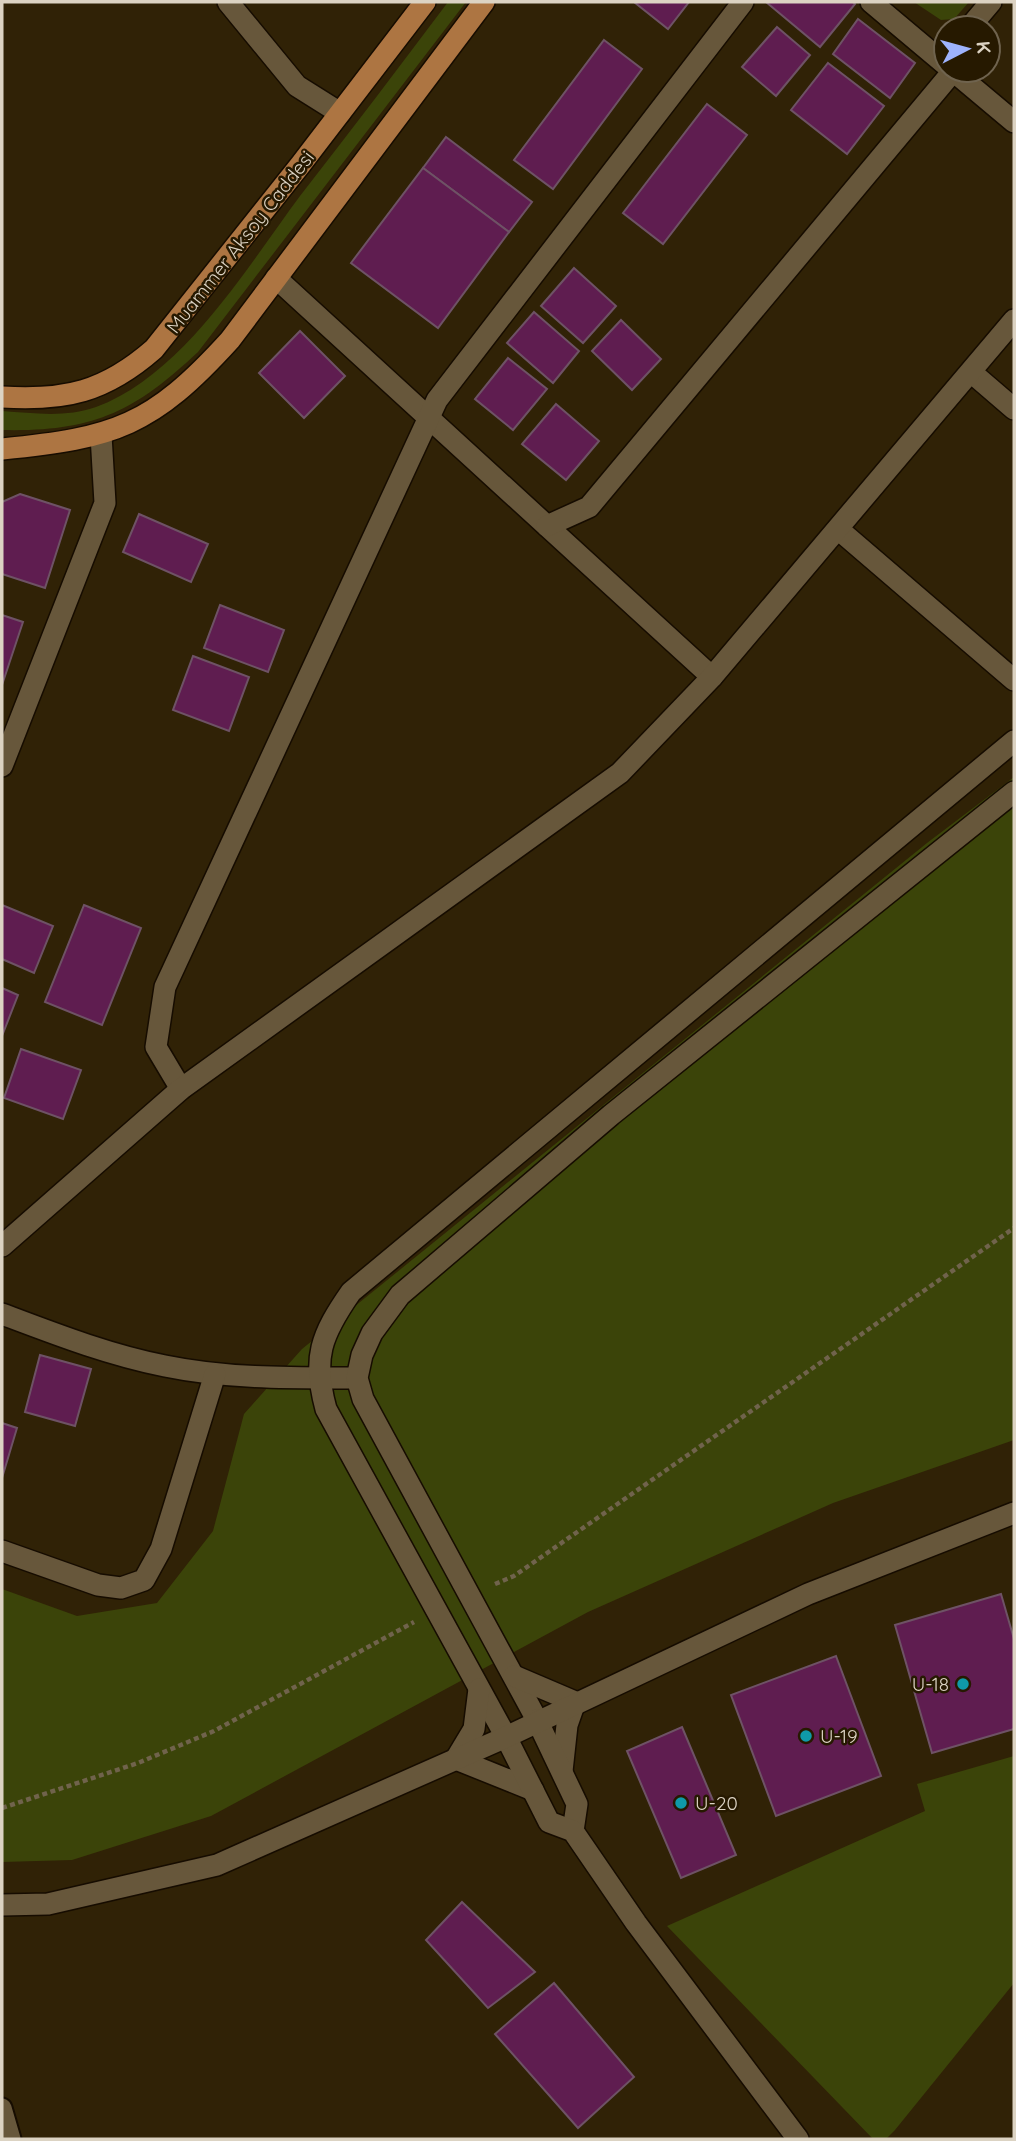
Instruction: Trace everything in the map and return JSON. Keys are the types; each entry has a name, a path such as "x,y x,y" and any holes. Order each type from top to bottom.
{"main road":[{"name":"Muammer Aksoy Caddesi","path":"2,397 43,399 105,385 131,370 175,326 425,2"},
{"path":"2,449 62,443 101,435 134,423 170,399 200,374 230,340 484,2"}],"street":[{"path":"228,2 296,86 340,113"},
{"path":"181,1089 156,1048 165,988 437,400 743,2"},
{"path":"871,2 932,53"},
{"path":"547,526 589,507 939,84"},
{"path":"969,84 1014,122"},
{"path":"276,278 712,677"},
{"path":"2,1246 181,1089 620,773 712,677 1014,320"},
{"path":"971,372 1014,409"},
{"path":"2,766 105,503 101,435"},
{"path":"838,529 1014,680"},
{"path":"798,2139 636,1923 573,1831 549,1822 506,1737 326,1409 318,1378 319,1349 334,1317 351,1292 877,852 1014,741"},
{"path":"573,1831 577,1804 562,1771 514,1676 363,1399 357,1378 362,1355 372,1333 400,1295 611,1115 1014,792"},
{"path":"2,1314 84,1344 164,1366 215,1374 357,1378"},
{"path":"2,1551 98,1585 121,1588 144,1580 161,1549 215,1374"},
{"path":"2,1905 48,1904 217,1865 506,1737 575,1702 808,1594 1014,1513"},
{"path":"514,1676 575,1702"},
{"path":"456,1759 474,1729 479,1689"},
{"path":"562,1771 563,1742 575,1702"},
{"path":"456,1759 533,1790"}],"lane":[{"path":"2,2108 11,2139"}],"path":[{"path":"469,1594 514,1576 1014,1228"},
{"path":"2,1808 138,1763 214,1731 436,1610"}],"green space":[{"path":"448,2 466,2 198,352 153,390 109,415 61,427 2,430 2,411 61,414 96,407 128,392 157,371 185,345 235,286"},
{"path":"914,2 969,2 958,14 932,14"},
{"path":"1014,777 1014,1440 833,1503 588,1612 211,1816 72,1860 2,1862 2,1589 77,1616 157,1603 213,1531 244,1414 302,1349 927,843"},
{"path":"1014,1756 1014,1983 895,2130 886,2139 873,2139 667,1926 925,1811 917,1784"}],"building":[{"path":"634,2 689,2 668,29"},
{"path":"766,2 853,2 855,4 820,47"},
{"path":"858,19 915,63 890,98 833,54"},
{"path":"777,27 810,55 776,96 742,67"},
{"path":"604,40 642,69 553,189 514,160"},
{"path":"828,63 884,106 847,154 791,110"},
{"path":"707,104 747,135 663,244 623,213"},
{"path":"446,137 532,202 509,232 423,168"},
{"path":"423,168 509,232 438,328 351,263"},
{"path":"574,268 616,306 583,343 541,306"},
{"path":"534,312 579,351 553,383 507,343"},
{"path":"621,320 661,359 632,390 592,351"},
{"path":"300,331 345,376 304,418 259,373"},
{"path":"508,358 547,389 513,430 475,399"},
{"path":"556,404 599,441 566,480 522,444"},
{"path":"20,494 70,510 45,588 2,574 2,502"},
{"path":"139,514 208,544 191,582 123,552"},
{"path":"220,605 284,630 268,672 204,648"},
{"path":"2,615 23,622 2,685"},
{"path":"193,656 249,677 229,731 173,710"},
{"path":"2,905 53,926 34,973 2,959"},
{"path":"84,905 141,928 102,1025 45,1002"},
{"path":"2,988 18,995 2,1036"},
{"path":"21,1049 81,1070 63,1119 4,1098"},
{"path":"40,1355 91,1369 75,1426 25,1412"},
{"path":"2,1423 17,1428 2,1478"},
{"name":"U-18","path":"1001,1594 1014,1639 1014,1729 932,1753 895,1625"},
{"name":"U-19","path":"836,1656 881,1776 776,1816 731,1695"},
{"name":"U-20","path":"682,1727 736,1855 681,1878 627,1751"},
{"path":"462,1902 535,1972 488,2008 426,1940"},
{"path":"554,1983 634,2077 578,2128 495,2034"}],"place":[{"name":"U-18","path":"963,1684"},
{"name":"U-19","path":"806,1736"},
{"name":"U-20","path":"681,1803"}]}
